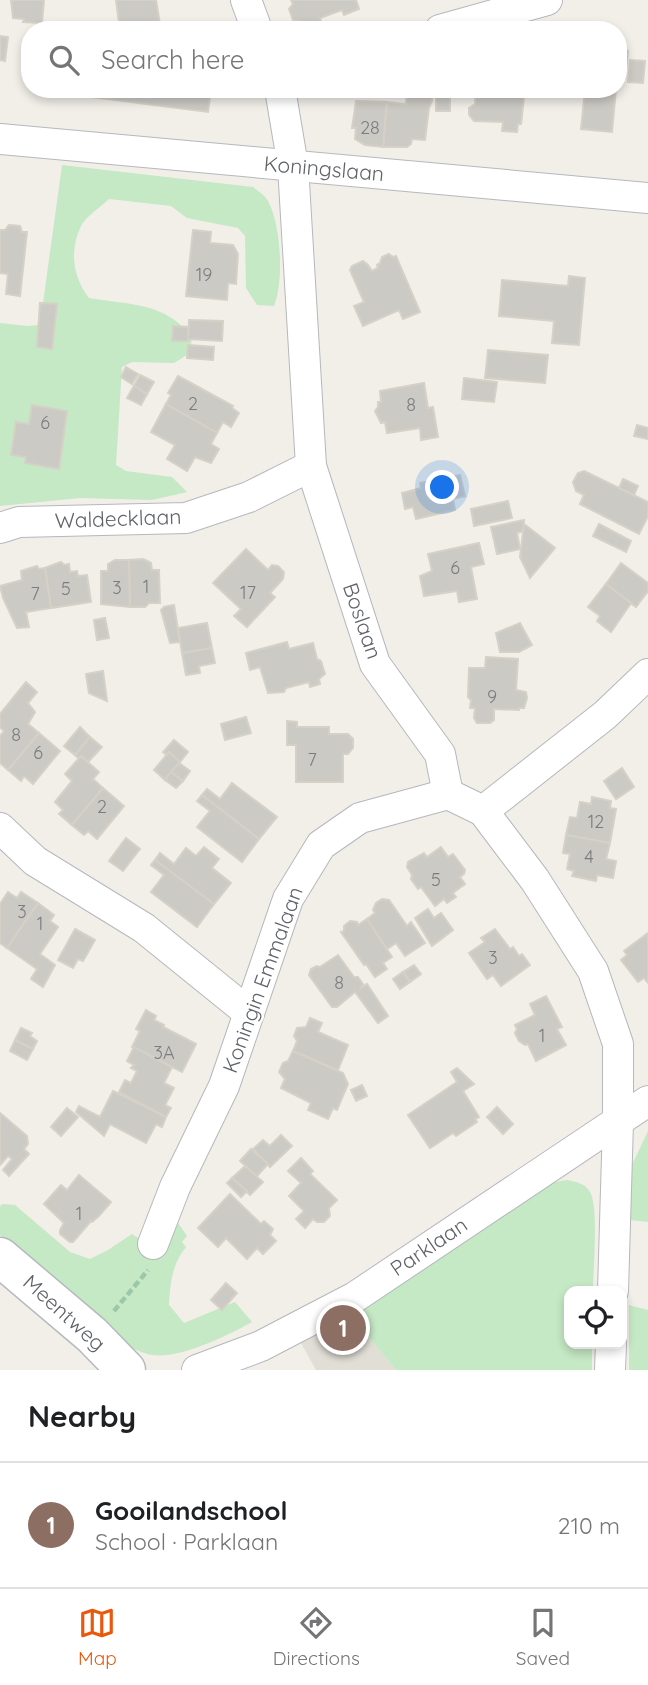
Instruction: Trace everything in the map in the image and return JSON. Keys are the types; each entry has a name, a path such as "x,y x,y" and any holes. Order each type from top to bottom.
{"main road":[{"name":"Meentweg","path":"0,1257 92,1335 126,1370"}],"street":[{"path":"246,0 254,21"},
{"path":"472,21 547,0"},
{"name":"Boslaan","path":"288,98 312,466 375,664 440,754 448,794"},
{"name":"Koningslaan","path":"0,139 648,198"},
{"name":"Waldecklaan","path":"0,528 19,522 186,518 249,497 312,466"},
{"path":"483,811 605,715 648,674"},
{"path":"448,794 483,811 535,880 593,971 618,1044 613,1286"},
{"name":"Koningin Emmalaan","path":"153,1244 175,1187 224,1086 288,899 321,845 360,818 448,794"},
{"path":"0,828 35,861 144,928 249,1013"},
{"name":"Parklaan","path":"197,1370 261,1346 355,1297 648,1101"},
{"path":"610,1370 611,1349"}],"path":[{"path":"92,1335 148,1271 153,1244"}],"shaded area":[{"path":"348,1312 396,1370 316,1370 301,1343"}],"green space":[{"path":"62,165 253,187 266,198 273,213 280,269 274,306 257,305 246,288 245,236 238,228 187,218 171,206 109,199 86,219 77,235 74,264 79,281 89,298 158,311 182,326 192,337 190,353 174,363 132,362 122,367 116,465 126,471 172,477 187,492 152,500 80,498 0,506 0,323 40,325"},
{"path":"648,1131 648,1222 630,1220 631,1167"},
{"path":"567,1180 580,1183 588,1189 593,1200 593,1286 564,1286 564,1349 592,1349 592,1370 396,1370 348,1312 555,1182"},
{"path":"15,1205 70,1252 90,1259 132,1234 155,1249 172,1214 187,1236 182,1242 186,1247 173,1274 169,1305 184,1323 235,1302 252,1322 203,1345 176,1354 152,1355 131,1348 0,1235 0,1206"},
{"path":"629,1305 648,1310 648,1370 629,1370"}],"building":[{"path":"11,0 44,0 42,21 13,18"},
{"path":"116,0 156,0 160,21 119,21"},
{"path":"291,0 356,0 359,9 344,15 342,10 320,18 321,21 299,21 293,20 289,9 293,4"},
{"path":"0,36 8,37 5,61 0,60"},
{"path":"630,60 645,61 643,83 628,82"},
{"path":"98,98 210,98 208,112"},
{"path":"406,98 432,98 425,140 412,139 407,147 383,147 387,102 406,104"},
{"path":"436,98 450,98 450,111 436,111"},
{"path":"475,98 524,98 521,124 518,124 517,132 502,131 503,122 474,121 469,115 469,108 475,104"},
{"path":"584,98 615,98 612,132 581,129"},
{"path":"356,101 387,102 383,147 365,145 355,139 356,128 352,128"},
{"path":"9,225 20,226 22,232 27,232 20,296 6,294 8,274 0,273 0,230 5,230"},
{"path":"193,230 211,232 210,243 233,245 238,254 236,284 228,283 227,300 186,296"},
{"path":"389,254 396,256 420,312 403,319 399,310 363,326 354,306 364,302 350,270 352,266 363,261 372,271 378,268 382,257"},
{"path":"569,276 585,278 579,345 552,343 554,321 499,316 502,280 568,286"},
{"path":"40,303 57,304 52,349 37,347"},
{"path":"189,320 223,321 222,341 188,339"},
{"path":"173,326 188,327 188,341 172,341"},
{"path":"188,345 214,347 213,360 187,358"},
{"path":"488,350 548,355 545,383 485,378"},
{"path":"126,367 138,374 132,384 121,377"},
{"path":"140,375 154,382 147,394 134,386"},
{"path":"178,376 233,406 239,413 231,427 223,422 217,433 166,404 171,395 168,393"},
{"path":"464,378 497,382 494,402 462,399"},
{"path":"424,383 428,408 433,407 438,437 421,440 420,428 387,433 385,422 381,423 375,411 378,402 381,402 380,391"},
{"path":"134,386 147,394 141,405 127,398"},
{"path":"166,404 217,433 211,444 219,449 211,463 195,457 187,471 167,459 175,445 151,432"},
{"path":"32,405 67,411 59,469 25,463 26,457 11,455 16,422 29,424"},
{"path":"637,425 648,428 648,439 634,436"},
{"path":"584,471 648,502 648,516 639,534 580,504 584,495 576,491 573,482 578,473"},
{"path":"460,475 465,496 453,499 455,510 416,519 413,507 405,509 402,493 421,488 420,483"},
{"path":"623,479 638,486 634,495 619,488"},
{"path":"508,501 512,518 474,526 471,509"},
{"path":"524,520 523,531 517,533 520,549 497,554 491,527"},
{"path":"524,524 555,548 530,578 520,557"},
{"path":"599,524 631,541 626,552 593,536"},
{"path":"479,543 484,564 471,567 477,599 459,602 457,591 424,596 420,576 432,571 428,554"},
{"path":"246,549 268,570 272,565 278,566 284,572 283,579 270,593 275,597 247,627 234,616 241,609 213,583"},
{"path":"143,559 151,563 152,570 159,570 160,603 130,607 129,560"},
{"path":"115,560 129,560 130,607 101,604 101,571 108,571 108,564"},
{"path":"61,562 64,565 69,564 70,572 77,571 78,576 87,575 91,602 51,608 45,568"},
{"path":"621,563 648,583 648,591 636,607 606,584"},
{"path":"37,566 39,569 45,568 51,608 26,612 29,627 17,628 0,586 22,580 21,571"},
{"path":"606,584 631,603 611,632 597,621 600,616 588,607"},
{"path":"174,605 180,642 170,643 161,610"},
{"path":"105,618 109,638 97,640 94,620"},
{"path":"207,623 212,648 182,653 178,628"},
{"path":"520,623 532,645 519,652 500,652 496,633"},
{"path":"287,642 289,649 313,643 325,674 319,679 320,684 310,687 309,682 286,688 284,692 268,693 260,667 250,670 246,653"},
{"path":"212,648 215,663 199,666 200,673 186,675 182,653"},
{"path":"486,657 518,659 516,690 526,692 527,698 524,708 494,709 494,720 490,723 477,723 474,718 475,708 470,708 471,700 468,697 469,668 485,668"},
{"path":"103,671 107,701 89,693 86,674"},
{"path":"26,682 37,692 28,703 35,712 28,724 39,733 8,770 0,763 0,736 4,731 0,727 0,714"},
{"path":"246,717 251,733 225,740 221,724"},
{"path":"287,721 297,722 297,727 329,727 329,734 348,734 353,739 353,748 348,754 343,754 343,782 296,782 296,745 287,745"},
{"path":"80,727 90,737 75,755 64,746"},
{"path":"39,733 60,751 33,784 24,776 21,781 8,770"},
{"path":"90,737 102,747 88,762 75,755"},
{"path":"174,740 188,752 180,762 169,752 167,755 163,752"},
{"path":"169,752 180,762 165,780 154,770"},
{"path":"81,756 99,772 93,779 103,788 72,825 59,814 63,810 55,802 72,781 65,774"},
{"path":"179,763 190,771 183,781 171,772"},
{"path":"622,768 634,787 616,799 604,781"},
{"path":"171,772 183,781 176,788 165,780"},
{"path":"232,783 277,817 259,839 202,795 207,789 220,799"},
{"path":"103,788 124,806 97,839 88,831 84,835 72,825"},
{"path":"202,795 259,839 242,862 197,827 210,811 197,801"},
{"path":"592,797 611,801 610,808 616,809 610,843 566,835 570,817 577,818 580,802 591,804"},
{"path":"566,835 610,843 606,859 616,861 613,878 597,875 596,881 572,876 574,871 567,869 570,854 563,853"},
{"path":"126,838 140,849 123,871 109,861"},
{"path":"204,847 219,859 212,868 231,883 214,904 155,860 160,853 174,864 186,848 196,856"},
{"path":"441,847 448,857 453,854 465,870 460,877 465,884 453,893 456,897 447,903 444,899 435,906 421,887 418,889 407,867 408,862 424,853 427,857"},
{"path":"155,860 214,904 197,927 151,892 164,875 151,865"},
{"path":"8,892 17,898 21,892 38,903 7,948 0,943 0,904"},
{"path":"382,899 389,900 407,926 411,922 425,943 405,956 396,943 387,949 367,919 375,913 373,910 376,903"},
{"path":"38,903 54,915 50,921 58,927 40,954 55,965 43,987 31,979 37,969 7,948"},
{"path":"428,909 434,918 441,913 453,930 432,946 415,918"},
{"path":"367,919 392,957 383,963 387,969 375,977 341,932 350,921 357,922 358,925"},
{"path":"75,929 95,940 83,961 78,959 73,968 58,960"},
{"path":"495,929 510,949 513,947 519,956 522,954 530,965 501,986 493,975 487,979 469,953 485,942 481,938"},
{"path":"648,933 648,983 644,978 638,982 621,960 627,955 624,951"},
{"path":"338,955 354,977 358,977 363,984 361,988 367,984 388,1016 378,1023 355,992 337,1007 332,1007 309,975 311,969 320,967"},
{"path":"414,965 421,974 410,982 403,972"},
{"path":"403,972 410,982 400,989 393,979"},
{"path":"546,996 562,1027 557,1029 566,1045 536,1061 528,1044 519,1041 515,1025 535,1015 530,1004"},
{"path":"146,1010 156,1016 154,1020 164,1025 163,1027 196,1044 182,1072 132,1047 140,1031 136,1029"},
{"path":"310,1018 322,1023 318,1032 348,1045 338,1070 293,1051 297,1041 294,1036 297,1028 306,1027"},
{"path":"21,1028 32,1033 30,1036 37,1041 33,1049 15,1040"},
{"path":"15,1040 33,1049 27,1060 10,1051"},
{"path":"134,1047 172,1067 164,1083 174,1088 165,1105 171,1108 166,1117 119,1092 125,1080 131,1083 137,1071 131,1068 134,1065 127,1061"},
{"path":"293,1051 343,1073 348,1084 337,1110 333,1108 328,1119 308,1110 311,1103 281,1088 285,1079 279,1072"},
{"path":"457,1068 474,1084 463,1091 479,1117 475,1119 477,1122 456,1136 453,1133 430,1148 408,1115 457,1082 451,1072"},
{"path":"362,1085 367,1096 356,1101 351,1090"},
{"path":"113,1091 166,1117 162,1127 156,1124 146,1143 110,1124 104,1136 76,1112 79,1106 100,1117"},
{"path":"497,1107 513,1124 503,1134 487,1117"},
{"path":"67,1108 78,1117 61,1136 51,1127"},
{"path":"0,1113 27,1136 28,1144 24,1149 29,1154 9,1176 3,1170 12,1159 8,1156 0,1165"},
{"path":"281,1135 292,1146 270,1167 253,1149 263,1140 270,1146"},
{"path":"251,1149 268,1164 257,1176 240,1161"},
{"path":"301,1158 313,1171 310,1174 337,1200 329,1208 330,1216 324,1222 313,1219 305,1228 296,1219 304,1211 289,1196 301,1183 288,1171"},
{"path":"245,1166 263,1182 250,1195 232,1178"},
{"path":"79,1175 111,1202 70,1242 60,1234 64,1223 44,1204 61,1185 67,1190"},
{"path":"232,1178 247,1191 241,1197 227,1183"},
{"path":"230,1194 261,1224 264,1221 273,1229 270,1235 276,1241 263,1254 257,1248 247,1259 226,1238 218,1247 198,1228"},
{"path":"226,1283 237,1293 222,1310 211,1300"}],"place":[{"name":"Gooilandschool","path":"343,1328"}]}
